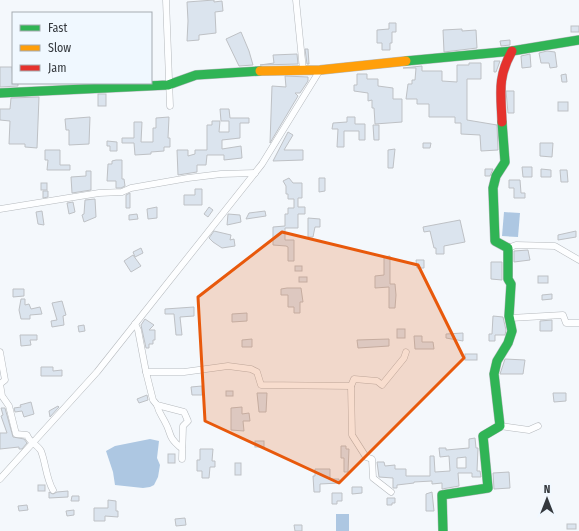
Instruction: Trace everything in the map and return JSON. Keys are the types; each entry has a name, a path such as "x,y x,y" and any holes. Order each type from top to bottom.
{"street":[{"path":"166,0 168,85 170,106"},
{"path":"296,0 303,70"},
{"path":"0,93 168,85 196,75 247,71 320,70 512,52 579,40"},
{"path":"512,52 504,66 500,84 505,162 496,176 494,188 495,241 508,248 516,245 555,246 579,260"},
{"path":"0,479 97,372 255,173 320,70"},
{"path":"0,208 99,193 122,192 131,188 188,178 221,174 255,173"},
{"path":"500,426 495,366 512,334 510,318 511,284 508,279 508,248"},
{"path":"510,318 563,315 566,323 579,323"},
{"path":"135,324 138,330 153,400 157,405 159,414 167,426 169,436 180,447 182,446"},
{"path":"0,352 5,380 0,384 2,396 9,406 16,434 27,435 32,443 40,449 48,481 53,490"},
{"path":"391,492 373,478 372,459 366,457 352,435 351,386 354,379 377,381 382,385 404,358 406,352"},
{"path":"146,372 184,372 228,366 251,369 256,372 261,385 351,386"},
{"path":"157,405 184,412 187,417 188,421 183,426 182,459"},
{"path":"443,531 442,495 488,488 483,436 500,426 529,430 538,426"}],"highlighted area":[{"path":"282,232 418,265 464,358 339,483 205,421 198,297"}],"water":[{"path":"504,212 520,213 518,237 502,236"},
{"path":"150,439 159,441 157,458 160,465 158,477 154,485 143,488 115,485 113,472 106,451 115,446"},
{"path":"336,514 349,514 349,531 336,531"}],"building":[{"path":"214,0 214,2 222,1 223,11 215,12 216,33 199,35 199,40 187,41 187,2"},
{"path":"389,23 396,23 396,32 392,32 392,43 390,43 390,50 382,50 382,43 377,43 377,30 389,29"},
{"path":"571,26 579,26 579,32 571,32"},
{"path":"462,29 462,31 476,30 477,48 444,52 443,30"},
{"path":"241,32 253,65 239,66 226,39"},
{"path":"510,40 510,45 501,46 500,41"},
{"path":"305,49 308,49 309,64 307,64"},
{"path":"547,51 555,52 557,67 550,68 549,63 541,63 539,53"},
{"path":"297,54 298,64 260,65 274,63 273,55"},
{"path":"530,54 531,67 522,68 521,56"},
{"path":"494,61 500,61 496,72 494,72"},
{"path":"469,63 481,63 481,79 467,79 467,120 497,125 498,150 481,151 480,135 461,134 461,123 455,123 455,117 429,117 429,104 417,104 417,99 406,99 408,84 412,84 412,80 415,80 416,68 403,68 422,66 422,71 442,71 442,81 457,82 457,65 469,65"},
{"path":"0,67 12,67 12,84 18,84 18,86 0,87"},
{"path":"357,74 367,74 367,79 378,79 378,86 393,88 393,99 402,99 402,122 375,124 374,108 372,108 372,100 368,101 368,93 354,91 354,85 357,85"},
{"path":"566,74 567,82 562,82 561,75"},
{"path":"285,76 308,77 308,81 300,93 295,93 298,96 270,143 272,86 286,87"},
{"path":"506,91 514,91 514,113 508,113"},
{"path":"98,94 106,94 106,106 98,106"},
{"path":"39,97 37,148 25,147 25,144 9,144 10,121 0,120 0,109 10,109 11,98"},
{"path":"558,102 568,102 568,111 558,111"},
{"path":"220,109 229,109 230,118 249,118 249,123 240,123 240,138 222,140 222,149 241,146 242,158 224,160 224,155 207,155 206,165 197,165 197,172 178,175 177,150 188,150 188,156 195,154 195,150 207,150 207,125 212,125 212,121 220,121 219,132 229,132 229,121 221,121"},
{"path":"90,117 89,144 69,145 69,130 66,130 65,119"},
{"path":"169,117 168,138 170,138 170,147 164,147 164,151 135,155 134,143 122,143 122,138 134,138 134,122 142,122 141,142 153,142 153,128 156,128 156,118"},
{"path":"347,117 355,117 355,124 365,124 365,140 359,140 359,131 344,131 344,147 337,147 338,129 332,129 333,123 347,122"},
{"path":"373,125 379,125 379,140 374,140"},
{"path":"288,132 293,135 284,150 303,150 303,160 273,161"},
{"path":"107,141 117,142 117,151 110,151 110,146 107,146"},
{"path":"423,143 431,143 430,148 423,148"},
{"path":"540,143 553,143 552,157 540,156"},
{"path":"395,149 393,168 388,168 388,150"},
{"path":"45,150 60,150 60,165 70,165 70,170 47,170 48,160 45,160"},
{"path":"122,160 122,179 124,179 125,186 121,188 116,188 116,181 107,181 108,164 112,164 112,161"},
{"path":"522,167 532,167 532,177 523,177"},
{"path":"485,169 493,169 490,176 485,176"},
{"path":"541,169 551,170 551,177 541,177"},
{"path":"560,170 567,170 568,182 561,182"},
{"path":"86,171 91,171 91,190 72,193 71,177 86,176"},
{"path":"289,178 293,183 302,183 302,198 298,198 298,207 305,207 305,214 298,214 298,228 285,228 285,240 294,240 294,261 288,261 288,247 273,245 273,227 285,226 285,214 288,214 288,208 294,208 294,199 288,199 288,194 286,194 286,186 283,181"},
{"path":"319,178 325,178 325,191 319,192"},
{"path":"509,180 520,180 521,193 525,193 525,198 514,198 514,188 509,188"},
{"path":"41,183 47,183 47,190 41,190"},
{"path":"195,189 202,189 202,205 184,205 184,195 195,195"},
{"path":"43,191 48,191 48,197 43,198"},
{"path":"130,193 130,208 126,208 126,195"},
{"path":"95,199 96,217 84,222 82,215 84,214 85,200"},
{"path":"73,202 75,212 69,214 67,203"},
{"path":"157,207 157,218 148,219 147,209"},
{"path":"209,207 213,210 208,217 204,214"},
{"path":"42,211 44,225 38,224 36,212"},
{"path":"265,211 266,216 246,219 249,213"},
{"path":"137,214 138,219 129,220 129,215"},
{"path":"228,214 240,215 241,222 227,225"},
{"path":"308,218 320,219 320,227 315,227 313,237 308,237"},
{"path":"460,220 465,242 444,246 444,254 436,254 436,248 434,248 430,231 424,232 423,227"},
{"path":"214,231 231,235 230,240 234,239 235,246 222,248 213,242 209,238"},
{"path":"576,231 576,237 558,240 558,235"},
{"path":"141,248 143,253 135,257 133,252"},
{"path":"528,250 530,260 514,262 514,251"},
{"path":"133,255 141,266 131,272 124,261"},
{"path":"390,256 390,284 395,284 395,308 389,308 389,287 375,288 375,276 384,275 384,257"},
{"path":"416,260 424,260 424,268 417,268"},
{"path":"491,262 502,262 502,280 491,279"},
{"path":"295,266 302,266 302,271 295,271"},
{"path":"538,276 548,276 548,283 538,283"},
{"path":"299,277 307,277 307,282 299,282"},
{"path":"301,288 303,302 300,302 300,313 294,313 294,307 288,307 288,295 281,295 281,289"},
{"path":"13,289 24,289 24,296 13,297"},
{"path":"552,294 552,299 542,300 542,295"},
{"path":"21,299 25,299 25,305 29,304 31,309 40,307 42,314 30,315 30,319 21,319 19,310"},
{"path":"62,301 66,315 63,316 64,325 52,327 51,321 57,320 52,303"},
{"path":"194,307 194,316 180,317 182,335 176,335 174,314 165,314 165,309"},
{"path":"247,313 247,321 232,322 232,314"},
{"path":"493,316 503,317 506,330 505,335 495,335 495,341 489,341 489,334 492,334"},
{"path":"145,319 154,325 149,330 155,330 155,340 153,340 153,344 149,344 149,348 146,348 141,325"},
{"path":"552,320 552,331 540,331 540,321"},
{"path":"84,325 85,331 79,332 78,326"},
{"path":"397,329 405,329 405,338 397,338"},
{"path":"463,333 463,341 446,338 446,334"},
{"path":"20,335 37,335 37,340 30,340 31,345 21,346"},
{"path":"414,336 422,336 422,342 433,342 434,349 415,349"},
{"path":"252,339 252,347 242,347 242,340"},
{"path":"389,339 389,346 358,348 357,340"},
{"path":"465,354 477,354 477,360 465,360"},
{"path":"505,359 525,360 523,374 500,374"},
{"path":"41,367 53,367 53,371 62,370 62,376 41,376"},
{"path":"202,386 202,395 192,395 191,387"},
{"path":"226,391 233,391 233,396 226,396"},
{"path":"257,393 267,393 266,412 259,412"},
{"path":"553,393 566,393 566,401 554,402"},
{"path":"147,395 148,400 139,403 137,399"},
{"path":"31,402 34,414 24,417 22,411 15,412 14,408 21,407 20,405"},
{"path":"58,406 59,407 50,417 49,411"},
{"path":"242,407 242,414 249,413 250,421 243,421 244,431 231,430 231,408"},
{"path":"1,408 5,408 13,437 24,439 27,443 22,449 19,449 19,447 0,449 0,433 7,433 1,416 3,415"},
{"path":"475,438 476,448 478,448 477,471 480,471 481,477 472,477 472,473 458,473 459,486 442,489 442,483 432,484 432,481 397,485 397,488 393,488 393,478 379,477 377,462 384,462 385,466 395,465 395,469 406,469 406,476 430,476 430,456 434,456 435,472 450,471 449,456 440,457 439,448 446,448 446,450 469,448 469,439","holes":["466,457 466,468 457,468 457,458"]},
{"path":"255,441 264,441 264,447 255,447"},
{"path":"341,446 346,446 346,449 349,449 348,472 344,472 344,458 341,458"},
{"path":"200,449 213,449 212,461 215,461 215,467 210,467 209,478 202,478 202,471 197,471 197,460 200,460"},
{"path":"168,454 175,454 175,463 168,463"},
{"path":"235,463 241,463 241,475 235,475"},
{"path":"315,469 330,469 330,479 339,479 339,483 320,484 320,492 314,492 313,476 315,476"},
{"path":"509,472 510,488 494,489 493,473"},
{"path":"38,485 45,485 45,491 38,491"},
{"path":"352,487 362,487 362,493 352,494"},
{"path":"68,491 68,497 49,498 49,492 53,494"},
{"path":"432,492 434,511 426,511 426,494"},
{"path":"332,493 342,493 342,501 337,501 337,504 332,504"},
{"path":"72,496 79,496 79,501 71,501"},
{"path":"387,498 395,498 395,503 392,503 392,505 387,505"},
{"path":"108,500 116,501 116,511 118,511 118,517 105,516 105,521 94,521 94,508 108,508"},
{"path":"27,505 28,510 19,511 18,506"},
{"path":"74,510 74,515 67,516 66,511"},
{"path":"185,518 186,525 176,526 175,519"},
{"path":"567,524 576,524 576,529 567,529"},
{"path":"294,525 302,525 302,531 295,531"}],"traffic: fast":[{"path":"406,61 512,51 579,40"},
{"path":"0,93 168,85 196,75 260,71"},
{"path":"443,531 442,495 488,488 483,436 500,426 494,374 497,361 508,343 512,331 509,316 511,284 508,279 508,248 495,241 493,188 496,176 505,162 502,122"}],"traffic: slow":[{"path":"260,71 320,70 406,61"}],"traffic: jam":[{"path":"502,122 502,78 504,69 512,51"}]}
